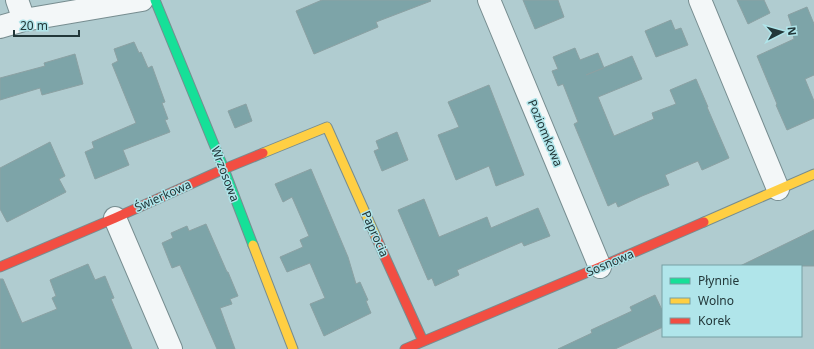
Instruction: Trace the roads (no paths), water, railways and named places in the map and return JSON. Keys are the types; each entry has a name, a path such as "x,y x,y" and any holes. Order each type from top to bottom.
{"street":[{"path":"0,27 21,10 142,0"},
{"name":"Wrzosowa","path":"155,0 224,169 292,349"},
{"name":"Poziomkowa","path":"489,0 600,267"},
{"path":"700,0 778,189"},
{"name":"Świerkowa","path":"0,267 115,218 224,169 327,127"},
{"name":"Paprocia","path":"327,127 423,341"},
{"name":"Sosnowa","path":"405,349 600,267 814,174"},
{"path":"115,218 171,349"}]}
